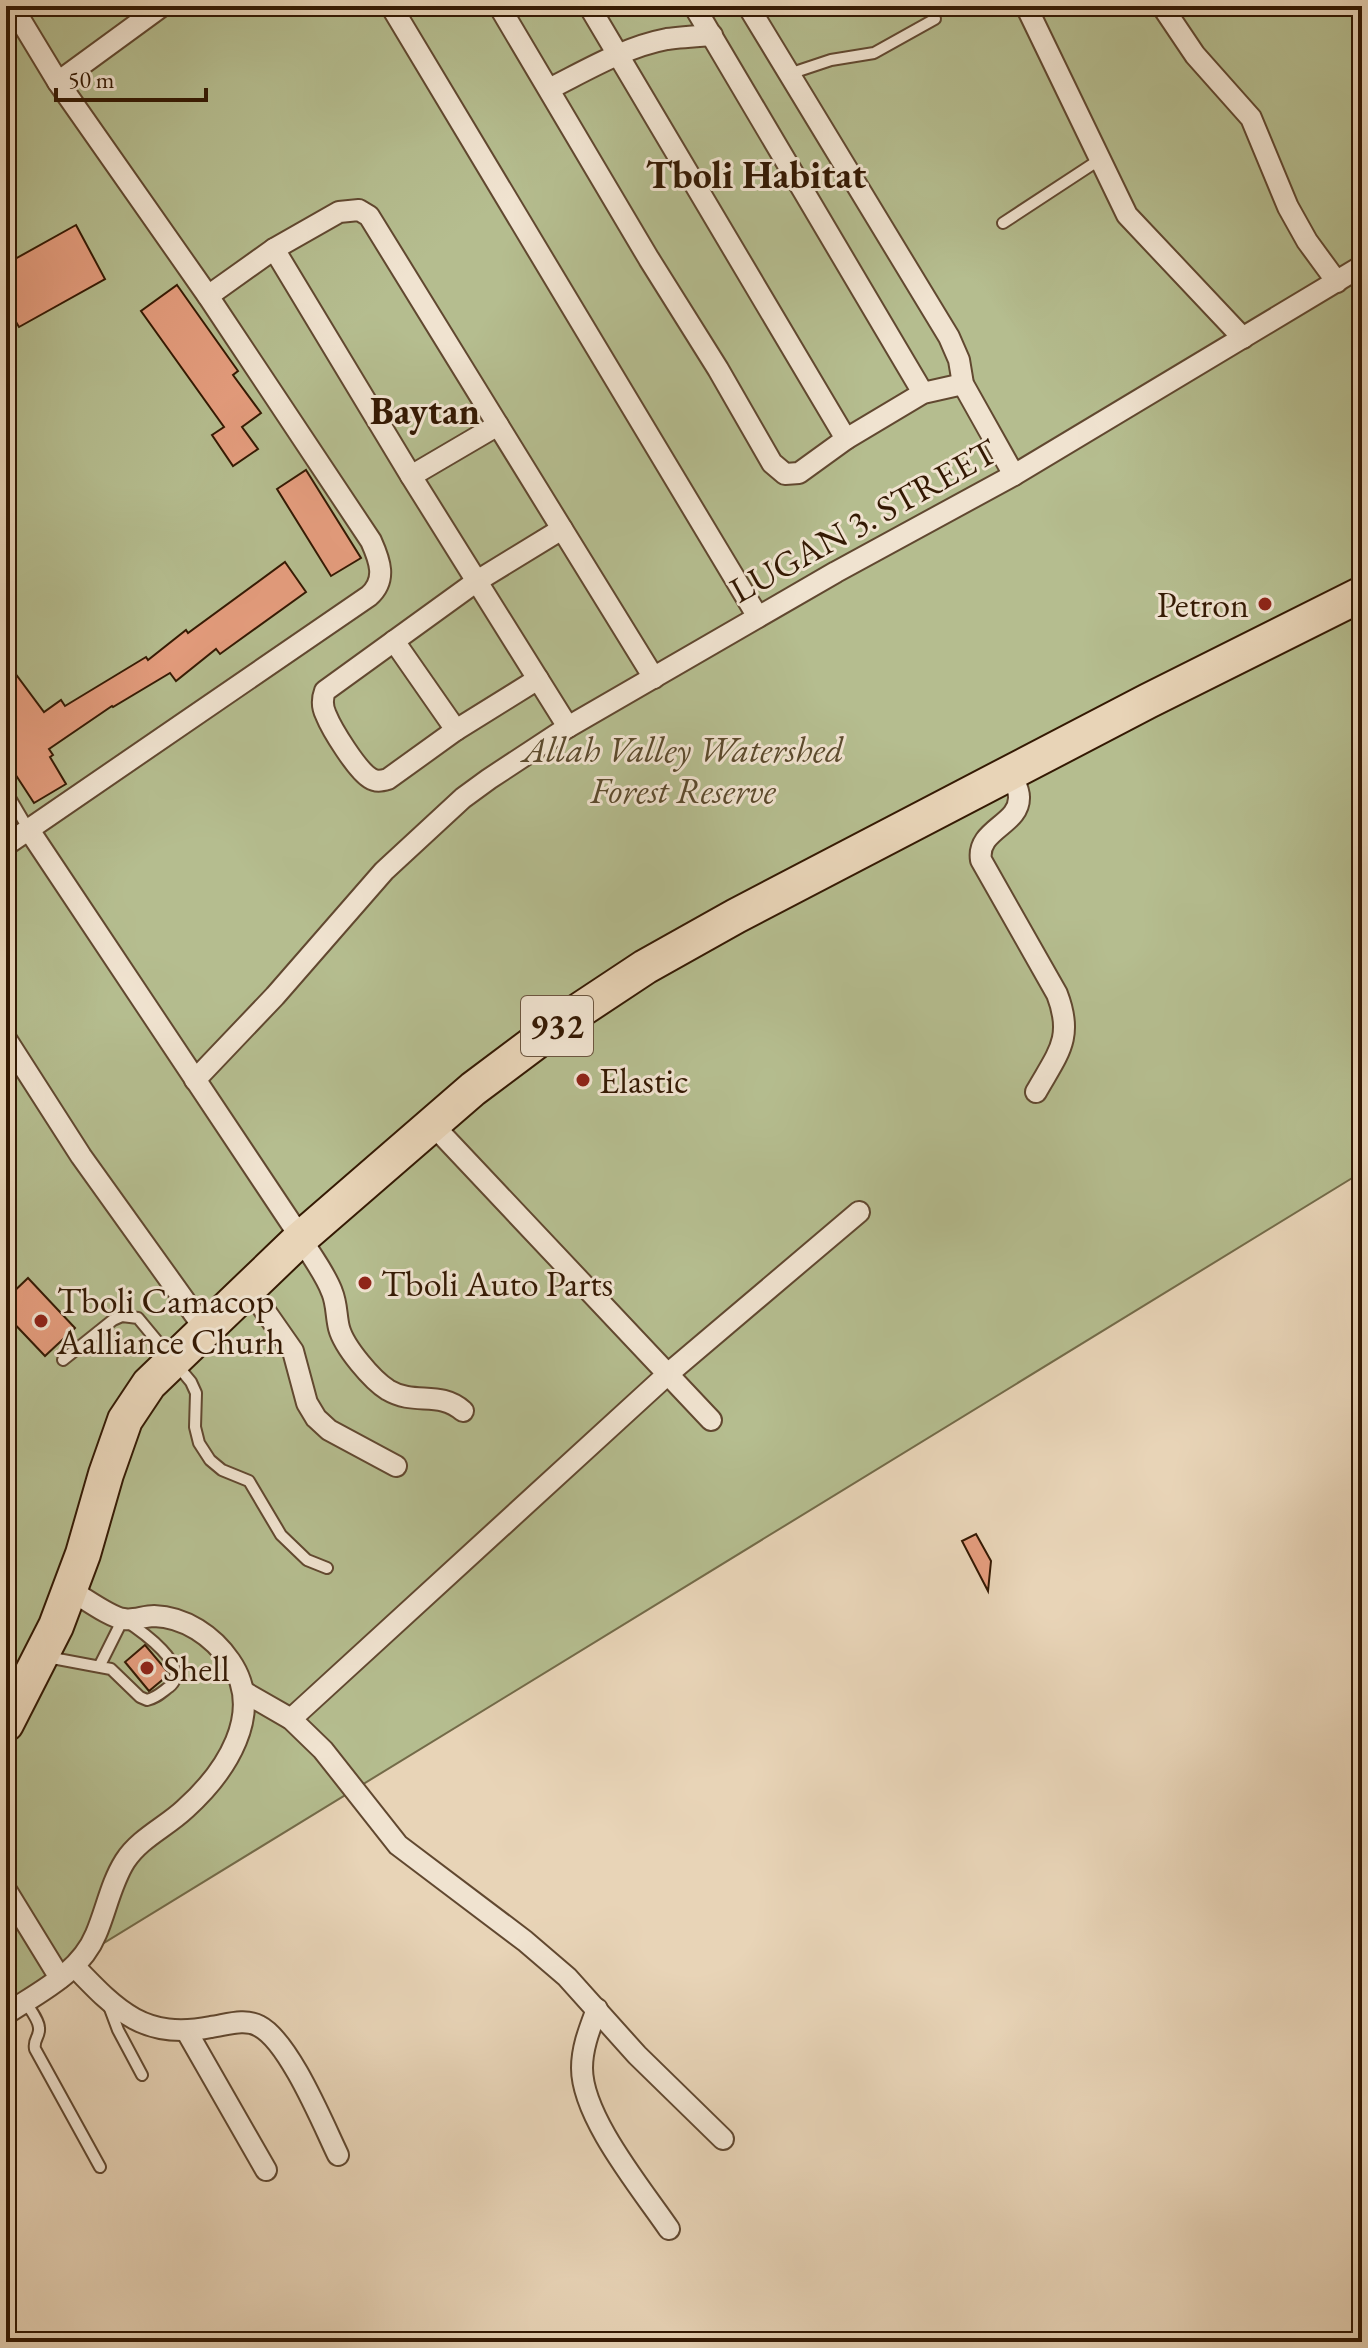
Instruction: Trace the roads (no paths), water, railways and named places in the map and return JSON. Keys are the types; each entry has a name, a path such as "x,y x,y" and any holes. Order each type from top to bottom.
{"main road":[{"name":"932","path":"6,1724 43,1656 70,1590 125,1420 149,1384 301,1238 473,1089 565,1020 645,967 736,916 1362,594"}],"street":[{"path":"6,845 378,588 381,575 380,559 371,541 208,296 58,82 12,6"},
{"path":"58,82 162,6"},
{"path":"391,6 758,617"},
{"path":"499,6 772,463 785,474 799,473 846,439 923,393 963,384"},
{"path":"589,6 846,439"},
{"path":"694,6 923,393"},
{"path":"748,6 949,337 959,360 963,384 1014,475"},
{"path":"1026,6 1099,160 1134,224 1243,338"},
{"path":"1162,6 1195,55 1251,118 1262,138 1274,177 1288,207 1307,241 1337,282"},
{"path":"549,89 617,55 667,39 712,35"},
{"path":"208,296 274,249 339,212 359,210 369,216 654,678"},
{"path":"274,249 568,727"},
{"name":"LUGAN 3. STREET","path":"195,1080 275,996 359,898 463,798 568,727 1014,475 1362,266"},
{"path":"411,476 498,425"},
{"path":"538,679 456,730 388,779 374,780 361,770 326,716 322,699 325,691 477,581 562,529"},
{"path":"394,641 456,730"},
{"path":"1011,773 1019,793 1019,803 1014,812 984,840 979,850 981,860 1057,994 1065,1015 1062,1046 1036,1092"},
{"path":"29,830 301,1238 331,1289 339,1328 360,1362 385,1388 402,1397 419,1400 439,1398 452,1402 463,1411"},
{"path":"6,1039 81,1156 205,1329"},
{"path":"432,1124 711,1420"},
{"path":"291,1719 669,1373 859,1212"},
{"path":"249,1288 293,1351 307,1403 316,1418 329,1430 396,1466"},
{"path":"6,2014 68,1972 95,1937 125,1861 138,1846 183,1811 219,1770 239,1738 245,1714 244,1692 238,1673 229,1658 200,1631 165,1617 123,1619 70,1590"},
{"path":"244,1692 291,1719 323,1750 398,1845 525,1941 567,1977 637,2055 723,2139"},
{"path":"6,1890 68,1972 150,2027 187,2032 242,2022 259,2025 272,2036 298,2074 338,2155"},
{"path":"597,2009 586,2041 582,2069 586,2095 598,2123 669,2229"},
{"path":"187,2032 266,2170"}],"lane":[{"path":"789,74 831,60 874,53 935,19"},
{"path":"1003,223 1099,160"},
{"path":"6,791 29,830"},
{"path":"63,1360 113,1320 122,1316 138,1318 191,1382 196,1393 195,1427 199,1443 210,1460 222,1470 249,1481 281,1535 307,1560 327,1568"},
{"path":"43,1656 100,1665 118,1674 144,1699 156,1697 175,1682 176,1670 153,1641 123,1619 100,1665"},
{"path":"106,2000 142,2075"},
{"path":"25,2001 39,2024 40,2029 33,2043 35,2049 100,2167"}],"place":[{"name":"Petron","path":"1265,604"},
{"name":"Elastic","path":"583,1080"},
{"name":"Tboli Auto Parts","path":"365,1283"},
{"name":"Tboli Camacop Aalliance Churh","path":"41,1321"},
{"name":"Shell","path":"147,1668"}],"district":[{"name":"Tboli Habitat","path":"756,175"},
{"name":"Baytan","path":"425,411"}],"park label":[{"name":"Allah Valley Watershed Forest Reserve","path":"683,770"}]}
